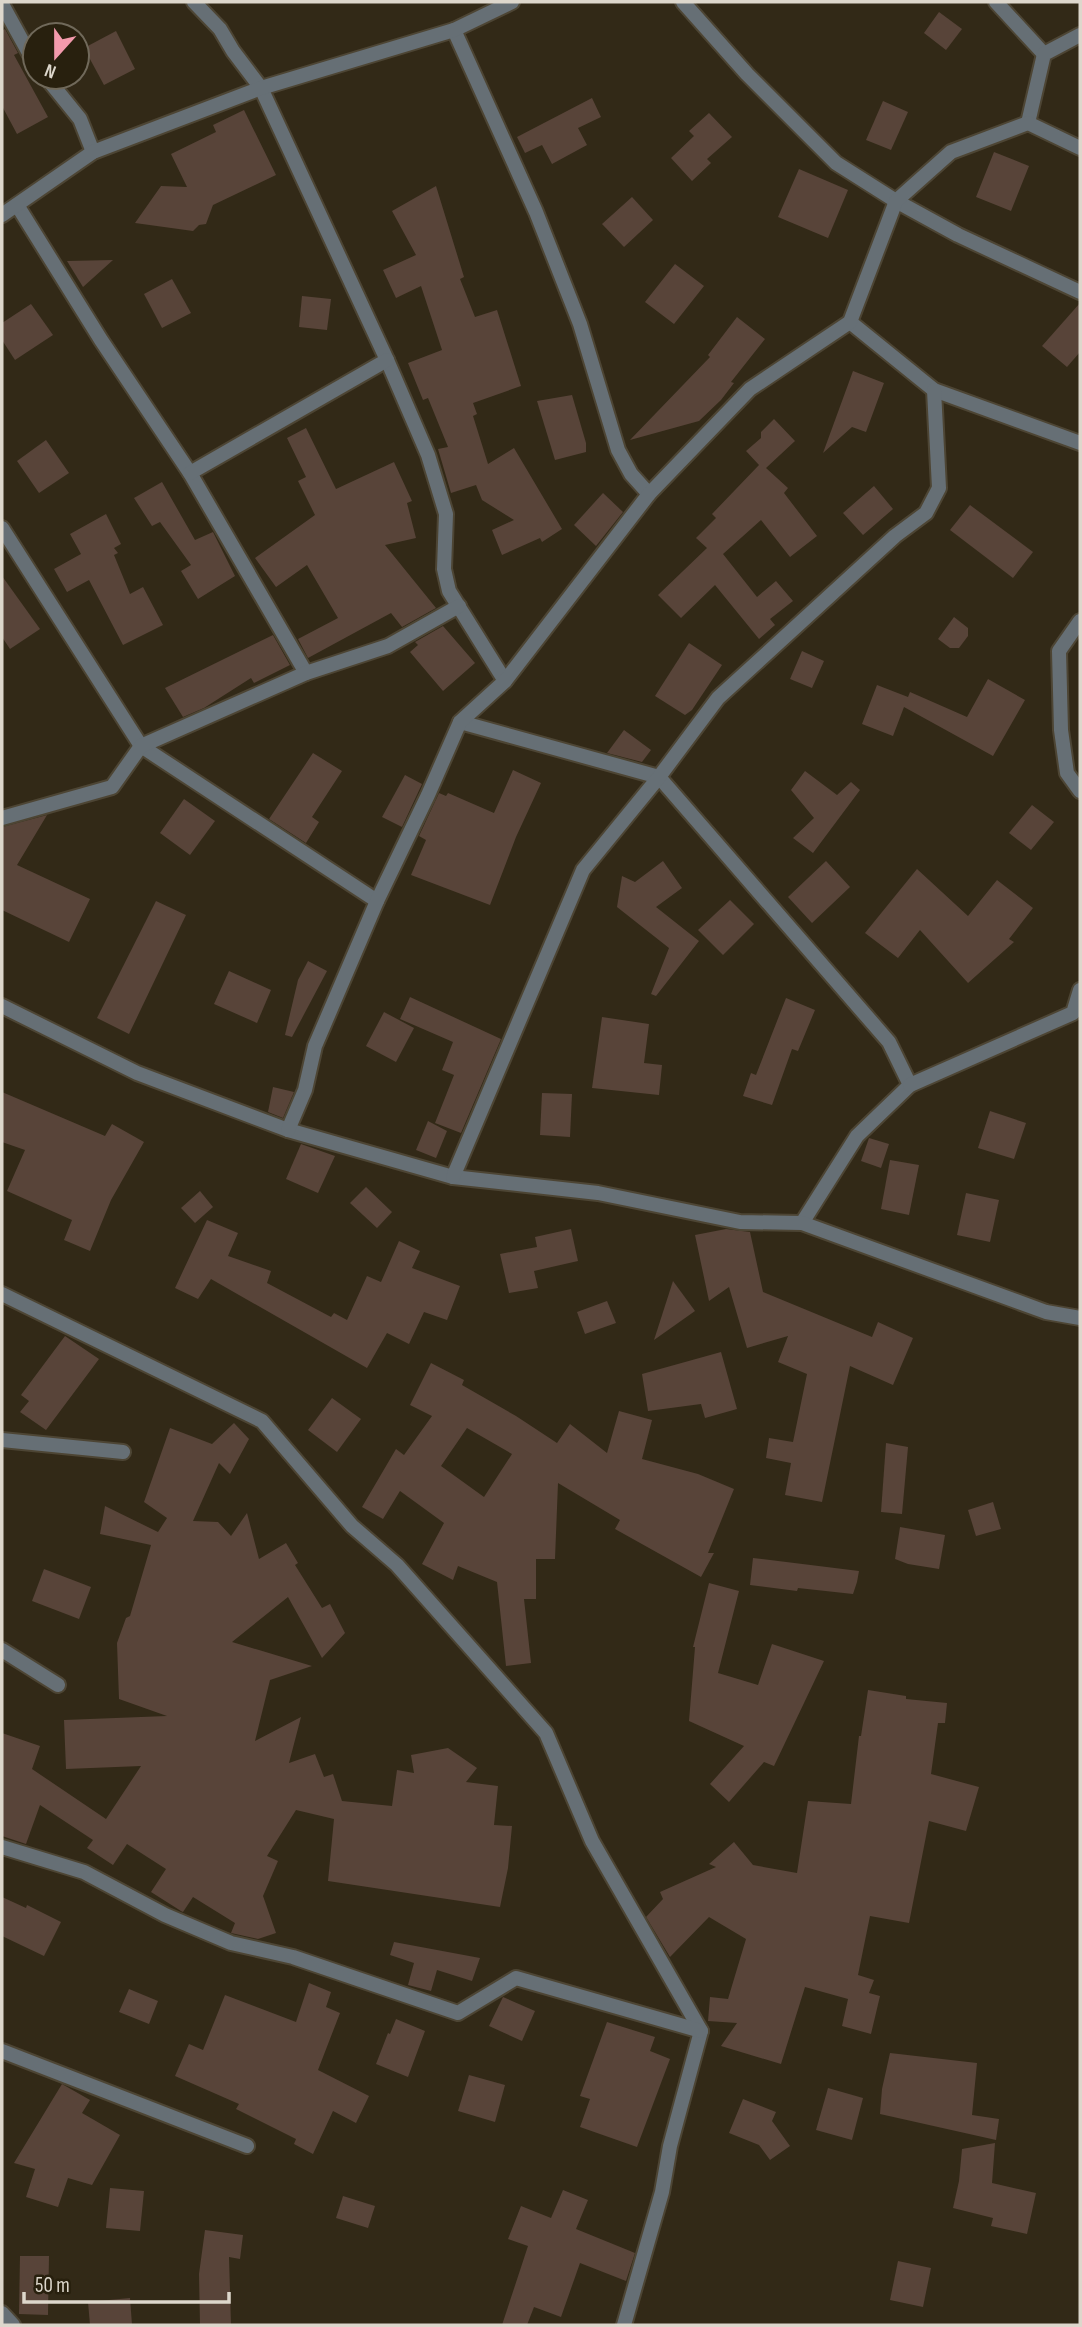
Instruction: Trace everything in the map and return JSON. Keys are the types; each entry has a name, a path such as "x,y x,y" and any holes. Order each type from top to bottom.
{"street":[{"path":"194,2 220,29 261,88 387,360 437,480 446,514 444,569 449,591 505,681"},
{"path":"2,215 93,152 261,88 454,30 512,2"},
{"path":"683,2 747,74 836,163 958,235 1080,292"},
{"path":"996,2 1044,54"},
{"path":"2,4 21,39"},
{"path":"454,30 536,212 580,324 618,450 631,474 649,494"},
{"path":"1028,123 1044,54 1080,35"},
{"path":"57,91 79,119 93,152"},
{"path":"288,1130 305,1090 315,1046 377,901 460,722 505,681 649,494 750,389 850,322 897,201 951,152 1028,123 1080,148"},
{"path":"17,205 101,340 190,473 306,673"},
{"path":"850,322 933,390 1080,443"},
{"path":"190,473 387,360"},
{"path":"453,1177 583,870 659,778 718,698 895,536 926,513 939,488 933,390"},
{"path":"2,528 141,746 377,901"},
{"path":"2,818 112,787 141,746 306,673 388,646 459,606"},
{"path":"1080,621 1059,651 1061,730 1067,773 1080,791"},
{"path":"460,722 659,778 889,1042 909,1085"},
{"path":"802,1223 857,1136 909,1085 1077,1017 1080,990"},
{"path":"2,1006 137,1073 288,1130 453,1177 598,1193 740,1222 802,1223 1046,1312 1080,1318"},
{"path":"2,1294 262,1421 352,1526 397,1565 546,1733 593,1841 701,2031 670,2146 662,2192 624,2325"},
{"path":"2,1440 123,1452"},
{"path":"2,1650 58,1685"},
{"path":"2,1847 85,1872 165,1915 231,1943 293,1957 458,2013 516,1978 701,2031"},
{"path":"2,2051 247,2147"},
{"path":"2,2313 13,2325"}],"building":[{"path":"939,12 962,29 946,50 924,33"},
{"path":"5,29 18,53 14,55 21,68 21,91 34,91 48,117 17,134 2,106 2,31"},
{"path":"116,31 135,69 104,85 91,61 91,44"},
{"path":"592,98 601,117 578,128 587,145 552,164 542,145 525,153 517,137"},
{"path":"883,101 908,112 891,150 866,140"},
{"path":"244,110 276,175 213,205 206,224 199,225 193,231 135,223 161,186 187,187 171,154 216,132 213,125"},
{"path":"709,113 732,137 707,159 711,163 692,181 671,158 694,136 689,131"},
{"path":"994,152 1029,166 1011,211 976,197"},
{"path":"799,169 848,190 828,238 778,217"},
{"path":"436,186 464,277 460,279 475,317 497,310 521,386 473,403 477,414 473,416 488,464 514,448 562,529 542,542 540,538 502,555 492,530 514,520 482,500 476,485 451,493 438,449 448,447 428,398 423,400 408,363 442,350 421,286 396,298 383,270 416,255 392,211"},
{"path":"632,197 653,220 624,247 602,224"},
{"path":"113,260 83,287 67,261"},
{"path":"675,264 704,286 674,324 645,302"},
{"path":"172,279 191,313 162,328 144,294"},
{"path":"302,296 331,299 327,330 299,327"},
{"path":"1080,303 1080,352 1067,367 1042,346"},
{"path":"31,304 53,335 15,360 2,340 2,323"},
{"path":"737,317 765,339 731,382 734,383 721,400 699,421 630,440 710,357 708,355"},
{"path":"853,371 884,383 866,432 852,427 823,453"},
{"path":"572,395 586,443 586,452 555,460 537,401"},
{"path":"774,419 795,441 766,468 788,488 784,493 817,536 790,557 761,520 723,554 757,597 776,581 793,601 770,619 775,625 759,639 715,585 681,618 658,595 707,548 696,538 716,518 712,514 759,465 746,451 761,438 761,432"},
{"path":"306,428 336,489 394,462 412,501 407,503 416,538 385,545 436,608 402,627 391,613 308,658 298,639 338,618 307,565 276,587 255,558 315,515 298,481 306,477 287,438"},
{"path":"46,440 69,473 39,493 17,461"},
{"path":"162,482 195,540 213,532 235,576 198,599 181,571 191,565 160,522 152,526 134,498"},
{"path":"874,486 893,509 863,535 843,513"},
{"path":"603,493 623,512 596,546 574,525"},
{"path":"970,505 1033,552 1013,578 950,530"},
{"path":"106,514 121,544 114,548 118,553 114,555 130,594 143,587 163,625 123,645 89,580 67,592 54,569 81,554 70,534"},
{"path":"2,576 40,629 10,649 2,637"},
{"path":"954,617 968,628 968,636 959,648 950,648 938,639"},
{"path":"443,626 475,663 443,691 410,652 418,645 415,642"},
{"path":"273,635 290,665 254,683 251,678 204,708 183,717 165,688"},
{"path":"689,643 722,665 692,710 685,715 655,696"},
{"path":"802,651 824,661 812,688 790,679"},
{"path":"988,679 1025,700 993,756 904,707 893,736 862,724 877,685 908,697 910,692 967,717"},
{"path":"624,730 651,750 642,762 607,753"},
{"path":"313,753 342,771 312,817 319,822 306,843 269,819"},
{"path":"513,770 541,783 516,837 490,905 411,875 426,840 419,836 439,793 446,796 448,793 494,813"},
{"path":"805,771 837,795 851,782 860,790 813,853 793,838 814,818 791,790"},
{"path":"405,775 422,784 402,827 382,817"},
{"path":"184,799 215,821 190,855 160,833"},
{"path":"1032,805 1054,822 1031,850 1009,833"},
{"path":"47,815 17,865 90,899 69,942 2,910 2,827"},
{"path":"663,861 682,888 656,907 699,941 656,996 651,994 669,948 617,907 622,876 635,882"},
{"path":"826,861 850,887 812,923 788,897"},
{"path":"917,869 968,916 997,880 1033,908 1009,939 1014,942 968,983 920,930 898,958 865,933"},
{"path":"730,900 754,924 723,955 698,930"},
{"path":"156,901 186,915 129,1034 97,1018"},
{"path":"308,961 327,971 292,1037 285,1035 298,980"},
{"path":"229,971 271,990 257,1023 214,1004"},
{"path":"410,997 501,1039 461,1133 435,1123 454,1075 442,1070 453,1042 400,1019"},
{"path":"786,998 815,1010 798,1051 792,1049 772,1105 743,1096 751,1073 756,1075"},
{"path":"384,1012 414,1028 396,1062 366,1046"},
{"path":"602,1017 649,1024 644,1063 662,1065 659,1095 592,1088"},
{"path":"273,1087 294,1092 283,1118 268,1112"},
{"path":"2,1092 105,1136 112,1124 144,1142 111,1200 90,1251 64,1240 72,1220 7,1191 25,1150 2,1142"},
{"path":"542,1093 572,1094 570,1137 540,1135"},
{"path":"990,1111 1026,1123 1014,1159 978,1148"},
{"path":"428,1121 447,1131 436,1158 416,1150"},
{"path":"869,1138 889,1144 881,1168 861,1161"},
{"path":"301,1144 335,1156 318,1193 286,1179"},
{"path":"890,1160 919,1165 909,1215 881,1209"},
{"path":"366,1187 392,1212 377,1228 350,1203"},
{"path":"200,1191 213,1207 195,1223 181,1208"},
{"path":"966,1193 999,1200 990,1242 957,1235"},
{"path":"207,1220 238,1233 228,1256 271,1271 267,1283 331,1317 334,1313 347,1320 367,1276 381,1282 399,1241 420,1251 412,1268 460,1286 447,1320 424,1312 409,1344 387,1333 367,1368 211,1279 198,1299 175,1288"},
{"path":"571,1229 578,1261 534,1271 538,1288 509,1293 500,1254 537,1247 535,1237"},
{"path":"726,1229 750,1232 763,1292 872,1337 878,1322 913,1338 893,1385 850,1366 822,1502 785,1495 791,1463 766,1458 769,1438 793,1442 807,1374 778,1362 788,1336 747,1348 729,1287 709,1301 695,1235"},
{"path":"673,1281 695,1311 654,1340"},
{"path":"607,1301 616,1323 585,1334 577,1312"},
{"path":"65,1336 99,1359 46,1430 20,1412 29,1401 21,1395"},
{"path":"721,1352 737,1409 705,1418 701,1404 648,1411 642,1374"},
{"path":"431,1363 464,1380 462,1385 557,1443 570,1424 607,1453 619,1411 652,1420 642,1459 698,1474 734,1489 708,1553 714,1553 701,1577 615,1529 620,1520 558,1483 555,1559 536,1559 536,1599 524,1599 531,1663 506,1666 497,1582 458,1566 453,1580 422,1564 444,1523 400,1491 383,1519 362,1507 396,1449 404,1455 432,1416 410,1405","holes":["467,1428 512,1454 484,1497 441,1466"]},
{"path":"332,1398 361,1419 337,1452 308,1430"},
{"path":"234,1423 249,1439 230,1474 219,1463 193,1521 218,1522 231,1536 247,1513 259,1559 286,1543 298,1563 295,1565 322,1608 330,1604 345,1633 322,1658 288,1597 232,1642 312,1666 270,1680 255,1741 301,1717 289,1763 315,1754 324,1777 333,1774 342,1801 392,1806 397,1770 414,1773 411,1755 448,1748 477,1768 466,1782 498,1786 494,1825 512,1826 508,1868 500,1907 328,1881 334,1819 296,1810 267,1856 278,1861 263,1896 276,1933 258,1939 231,1933 235,1923 193,1897 183,1912 181,1911 151,1892 166,1869 127,1844 113,1865 87,1848 93,1840 40,1805 26,1844 2,1836 2,1733 40,1746 32,1769 106,1819 141,1766 66,1769 64,1720 167,1716 119,1699 117,1643 126,1618 130,1616 151,1545 100,1534 105,1506 158,1532 167,1518 144,1502 170,1428 212,1444"},
{"path":"886,1443 908,1447 902,1514 881,1512"},
{"path":"993,1502 1001,1529 976,1536 968,1510"},
{"path":"900,1527 945,1535 939,1569 895,1559"},
{"path":"753,1558 859,1571 853,1594 798,1588 797,1591 750,1585"},
{"path":"44,1569 91,1587 79,1619 32,1601"},
{"path":"709,1583 739,1591 718,1673 758,1685 772,1644 824,1661 774,1766 764,1762 729,1802 710,1784 744,1746 689,1721 693,1647"},
{"path":"868,1690 906,1696 906,1699 947,1703 945,1723 938,1723 931,1774 979,1787 966,1831 929,1821 909,1923 870,1916 858,1975 874,1980 869,1993 880,1996 871,2034 842,2026 848,1999 805,1987 781,2064 721,2046 737,2023 708,2021 710,1997 728,1999 746,1939 709,1917 670,1957 646,1917 663,1899 660,1892 716,1867 709,1864 734,1842 753,1865 797,1873 808,1801 851,1804 859,1736"},
{"path":"2,1897 26,1908 27,1905 61,1922 44,1956 2,1936"},
{"path":"394,1942 480,1958 472,1981 437,1970 431,1991 408,1985 414,1963 390,1955"},
{"path":"309,1983 331,1992 326,2007 340,2013 318,2070 369,2096 356,2123 333,2111 313,2154 294,2144 296,2139 236,2109 239,2104 175,2076 189,2044 203,2050 225,1995 296,2022"},
{"path":"129,1989 158,2001 149,2024 119,2012"},
{"path":"503,1997 535,2011 522,2041 489,2026"},
{"path":"396,2019 425,2031 408,2077 376,2064"},
{"path":"607,2022 655,2037 650,2051 670,2059 637,2147 580,2127 590,2099 580,2096"},
{"path":"890,2053 977,2063 972,2115 999,2119 996,2140 880,2114"},
{"path":"469,2075 505,2085 495,2122 458,2111"},
{"path":"62,2084 90,2100 82,2113 120,2135 92,2185 68,2178 58,2207 26,2197 35,2169 14,2163"},
{"path":"828,2088 863,2098 852,2140 816,2130"},
{"path":"743,2099 776,2112 772,2121 790,2146 770,2160 759,2145 729,2133"},
{"path":"995,2143 992,2183 1036,2193 1027,2234 991,2226 993,2218 953,2208 962,2149"},
{"path":"110,2188 144,2191 140,2231 106,2228"},
{"path":"563,2190 588,2200 576,2229 635,2253 626,2281 580,2263 561,2317 534,2307 527,2325 502,2325 528,2246 508,2239 521,2206 551,2218"},
{"path":"343,2196 375,2206 368,2228 336,2218"},
{"path":"205,2230 243,2235 240,2259 229,2257 231,2325 200,2325 199,2274"},
{"path":"20,2256 49,2256 48,2315 19,2314"},
{"path":"898,2261 931,2268 923,2307 890,2300"},
{"path":"130,2298 132,2325 90,2325 88,2302"}]}
